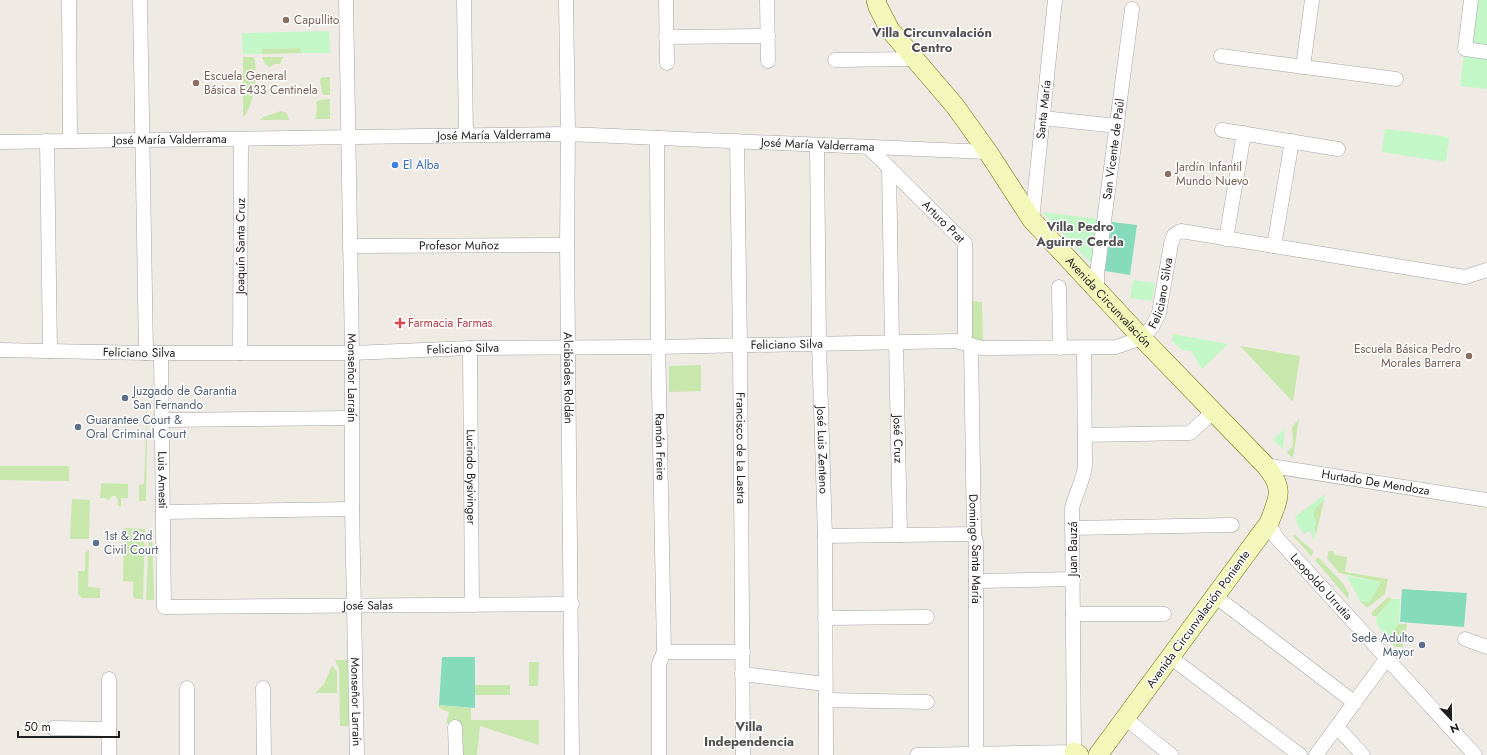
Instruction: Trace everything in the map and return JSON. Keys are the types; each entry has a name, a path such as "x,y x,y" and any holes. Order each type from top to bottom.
{"street":[{"path":"69,0 70,141"},
{"path":"140,0 146,353"},
{"name":"Monseñor Larraín","path":"346,0 352,353 352,509 358,755"},
{"path":"464,0 466,135"},
{"name":"Alcibíades Roldán","path":"566,0 572,755"},
{"path":"666,0 666,63"},
{"path":"767,0 768,62"},
{"name":"Avenida Circunvalación","path":"876,0 890,30 913,59 955,106 988,152 1032,220 1142,338 1270,470"},
{"name":"Santa María","path":"1032,220 1056,0"},
{"path":"1303,67 1312,0"},
{"path":"1471,0 1465,49 1487,52"},
{"name":"San Vicente de Paúl","path":"1097,290 1096,283 1132,9"},
{"path":"666,37 768,36"},
{"path":"1221,56 1396,79"},
{"path":"835,60 913,59"},
{"path":"1043,118 1117,126"},
{"path":"1222,130 1338,149"},
{"path":"1226,238 1244,133"},
{"name":"José María Valderrama","path":"0,142 568,134 988,152"},
{"name":"Joaquín Santa Cruz","path":"240,138 240,353"},
{"name":"Ramón Freire","path":"657,138 658,347 664,652 659,664 659,755"},
{"path":"47,141 50,351"},
{"path":"1274,246 1292,141"},
{"name":"Francisco de La Lastra","path":"737,142 743,755"},
{"name":"José Luis Zenteno","path":"817,145 819,344 825,536 826,755"},
{"name":"Arturo Prat","path":"868,147 964,243 968,344"},
{"name":"José Cruz","path":"889,167 900,535"},
{"name":"Feliciano Silva","path":"0,350 146,353 352,353 470,348 740,346 956,341 982,348 1116,348 1142,338 1152,328 1159,313 1170,244 1174,235 1182,231 1465,277 1487,270"},
{"name":"Profesor Muñoz","path":"350,246 567,245"},
{"path":"1059,287 1060,348"},
{"name":"Domingo Santa María","path":"968,344 974,534 976,542 976,754"},
{"name":"Lucindo Bysivinger","path":"470,348 472,605"},
{"name":"Juan Bauzá","path":"1076,754 1072,508 1074,499 1084,476 1085,466 1084,348"},
{"name":"Luis Amesti","path":"161,353 164,607"},
{"path":"1085,435 1190,433 1214,411"},
{"path":"162,420 352,418"},
{"name":"Hurtado De Mendoza","path":"1270,470 1487,500"},
{"name":"Avenida Circunvalación Poniente","path":"1098,755 1269,523 1279,494 1278,485 1270,470"},
{"path":"163,512 352,509"},
{"name":"Leopoldo Urrutia","path":"1269,523 1276,537 1475,755"},
{"path":"1072,528 1232,525"},
{"path":"825,536 974,534"},
{"path":"976,581 1073,579"},
{"path":"1215,596 1355,703"},
{"name":"José Salas","path":"164,607 572,604"},
{"path":"1073,614 1164,614"},
{"path":"825,618 927,617"},
{"path":"1465,639 1487,647"},
{"path":"664,652 743,652"},
{"path":"1170,657 1300,755"},
{"path":"1316,755 1387,658"},
{"path":"742,674 825,684"},
{"path":"109,679 109,755"},
{"path":"187,688 187,755"},
{"path":"263,688 264,755"},
{"path":"826,700 927,702"},
{"path":"1124,718 1171,755"},
{"path":"455,727 456,755"},
{"path":"1337,727 1363,755"},
{"path":"53,728 109,729"},
{"path":"917,755 1076,754"}],"green space":[{"path":"1471,0 1487,0 1487,89 1460,86"},
{"path":"329,31 330,53 301,53 300,48 262,49 262,54 243,54 242,33"},
{"path":"301,48 301,53 262,54 262,49"},
{"path":"243,57 254,57 256,71 250,106 243,117"},
{"path":"262,57 283,57 280,64 274,64 270,67 265,64"},
{"path":"330,77 330,95 323,95 320,82 321,78"},
{"path":"330,99 330,119 315,119 317,109 316,102 319,100"},
{"path":"281,111 287,113 289,120 260,120 263,117"},
{"path":"1385,129 1449,137 1446,162 1382,152"},
{"path":"1042,212 1099,219 1093,265"},
{"path":"1112,222 1137,225 1130,275 1105,271"},
{"path":"1133,280 1155,283 1152,301 1130,298"},
{"path":"971,301 982,302 983,342 971,337"},
{"path":"1173,334 1228,344 1202,369 1191,351 1182,350 1172,341"},
{"path":"1240,346 1300,356 1293,402"},
{"path":"701,365 701,391 669,392 669,366"},
{"path":"148,383 146,501 139,501 139,485 144,484"},
{"path":"1299,419 1293,458 1287,453 1293,445 1292,427"},
{"path":"1285,428 1283,449 1273,440"},
{"path":"0,466 69,466 69,481 0,480"},
{"path":"101,483 128,484 128,498 121,498 121,506 118,506 116,496 112,496 109,500 106,500 107,498 100,498"},
{"path":"1325,494 1324,500 1314,510 1316,524 1314,541 1310,531 1304,534 1299,528 1295,517"},
{"path":"72,499 90,500 89,539 70,539"},
{"path":"1324,500 1316,535 1314,527 1316,524 1314,509"},
{"path":"124,528 145,529 143,599 135,599 135,597 133,597 133,582 123,581"},
{"path":"149,529 152,529 154,600 146,600"},
{"path":"1295,535 1313,551 1312,557 1293,536"},
{"path":"89,550 88,587 100,588 100,598 82,598 78,594 78,571 85,571 85,553"},
{"path":"1329,551 1333,551 1335,555 1347,557 1345,572 1388,579 1385,594 1367,608 1360,601 1369,602 1381,582 1339,573 1327,558"},
{"path":"1318,557 1342,582 1349,594 1348,599 1315,560"},
{"path":"1347,576 1381,582 1369,602 1360,601"},
{"path":"1402,589 1467,593 1464,627 1400,622"},
{"path":"1388,597 1392,599 1377,616 1372,616 1372,612"},
{"path":"1392,599 1400,599 1399,624 1390,636 1385,636 1376,622 1376,618"},
{"path":"1399,624 1407,624 1403,647 1395,647 1389,641 1390,636"},
{"path":"442,657 475,657 475,708 439,705"},
{"path":"335,660 349,660 350,726 340,726 339,669"},
{"path":"529,662 539,662 538,686 529,686"},
{"path":"332,665 337,672 337,693 315,693 324,684"},
{"path":"475,685 510,685 510,695 475,695"},
{"path":"439,705 471,708 471,720 539,720 539,745 480,726 477,755 458,755 458,725 446,724 449,712 439,708"}],"place":[{"name":"Capullito","path":"286,20"},
{"name":"Escuela General Básica E433 Centinela","path":"196,83"},
{"name":"El Alba","path":"395,165"},
{"name":"Jardín Infantil Mundo Nuevo","path":"1168,174"},
{"name":"Farmacia Farmas","path":"400,323"},
{"name":"Escuela Básica Pedro Morales Barrera","path":"1469,356"},
{"name":"Juzgado de Garantia San Fernando","path":"125,398"},
{"name":"Guarantee Court & Oral Criminal Court","path":"78,427"},
{"name":"1st & 2nd Civil Court","path":"96,543"},
{"name":"Sede Adulto Mayor","path":"1422,645"}],"district":[{"name":"Villa Circunvalación Centro","path":"932,40"},
{"name":"Villa Pedro Aguirre Cerda","path":"1080,234"},
{"name":"Villa Independencia","path":"749,734"}]}
